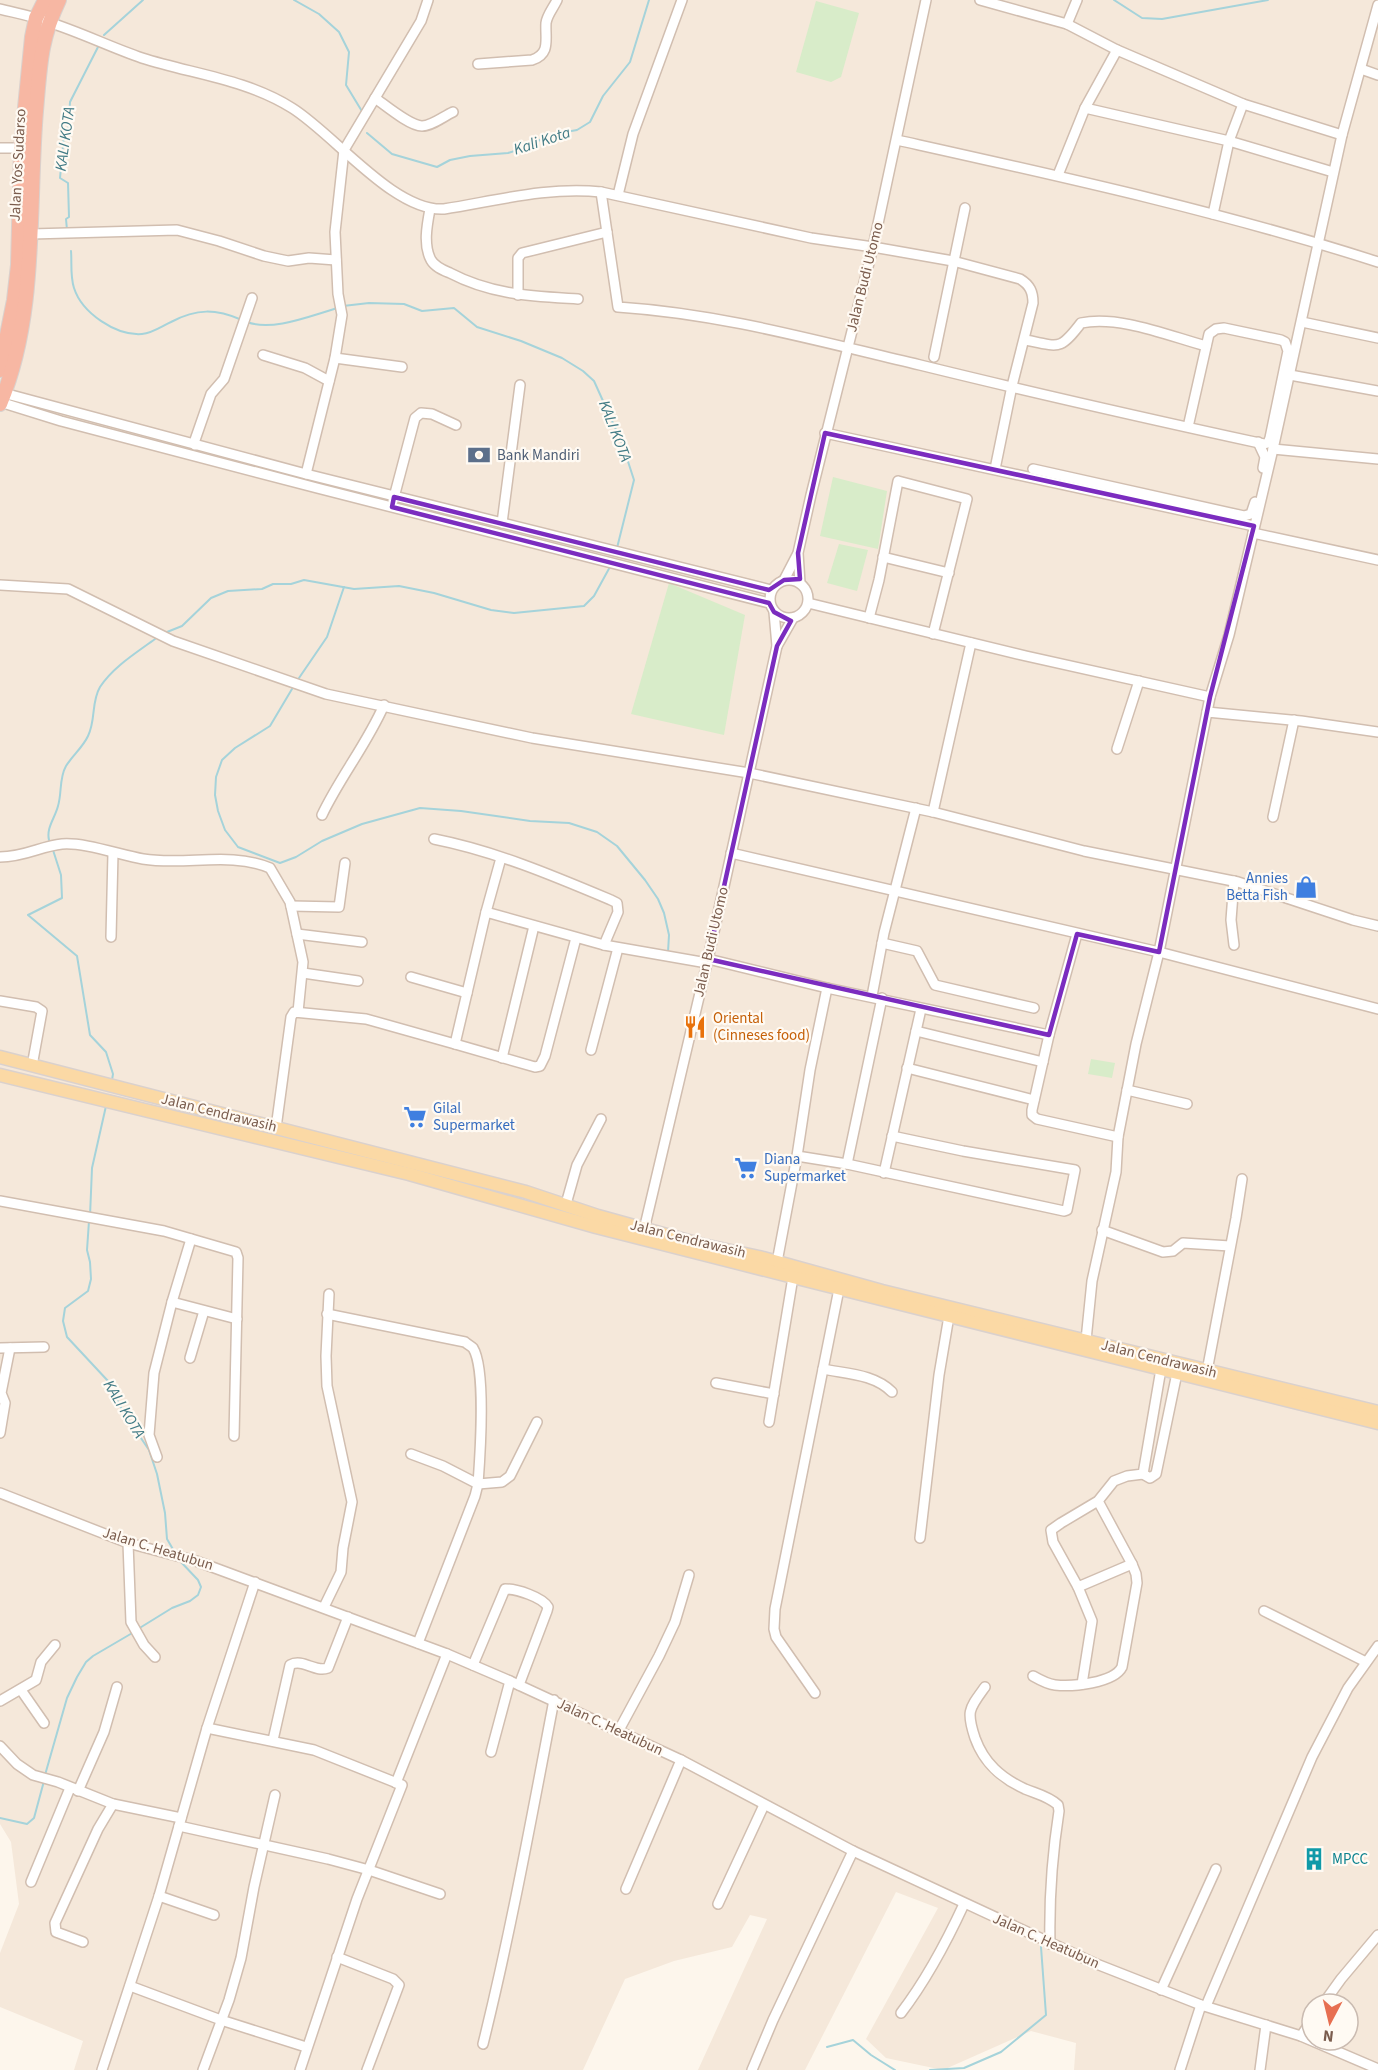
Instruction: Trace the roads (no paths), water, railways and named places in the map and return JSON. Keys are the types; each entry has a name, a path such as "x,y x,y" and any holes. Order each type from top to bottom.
{"highway":[{"name":"Jalan Yos Sudarso","path":"1,399 18,344 31,234 33,154 45,0"},
{"name":"Jalan Yos Sudarso","path":"0,370 14,300 18,265 21,148 32,37 59,0"}],"main road":[{"name":"Jalan Cendrawasih","path":"0,1058 55,1070 188,1107 276,1128 793,1277 1378,1423"},
{"path":"53,1088 55,1070"},
{"name":"Jalan Cendrawasih","path":"0,1075 185,1121 526,1192 566,1204 643,1233 777,1262 882,1291 1378,1412"},
{"path":"185,1121 188,1107"}],"street":[{"path":"306,474 335,358 342,310 338,294 335,232 344,150 421,21 428,0"},
{"path":"478,64 532,60 544,54 546,20 557,0"},
{"path":"618,195 633,134 682,0"},
{"name":"Jalan Budi Utomo","path":"784,580 798,553 825,433 873,246 926,0"},
{"path":"980,0 1067,24 1117,50 1243,104 1342,135"},
{"path":"1067,24 1077,0"},
{"path":"1086,1340 1092,1281 1116,1172 1118,1137 1127,1090 1159,952 1210,696 1229,635 1273,448 1333,172 1378,4"},
{"path":"0,9 43,20 141,57 262,92 294,109 397,193 429,209 444,209 548,193 581,190 601,192 811,238 873,246 953,261 1011,276 1028,284 1033,295 1033,303 1012,386 995,469"},
{"path":"1058,175 1085,108 1117,50"},
{"path":"1361,69 1378,75"},
{"path":"375,98 420,126 427,125 453,112"},
{"path":"1213,214 1229,141 1243,104"},
{"path":"1085,108 1229,141 1333,172"},
{"path":"897,140 1058,175 1213,214 1317,242 1378,262"},
{"path":"0,148 21,148"},
{"path":"601,192 618,307 660,310 727,320 794,334 1188,427 1268,443 1288,351 1284,342 1224,328 1216,329 1209,334 1188,427"},
{"path":"934,357 965,208"},
{"path":"429,209 426,243 434,264 479,287 518,295 578,299"},
{"path":"31,234 177,230 288,261 309,258 336,260"},
{"path":"518,295 518,258 522,253 607,232"},
{"path":"195,445 211,394 224,379 252,298"},
{"path":"1025,340 1060,345 1066,342 1081,323 1094,320 1122,323 1206,346"},
{"path":"1302,322 1378,338"},
{"path":"263,355 305,368 329,381"},
{"path":"335,358 402,367"},
{"path":"1290,375 1378,391"},
{"path":"502,524 520,386"},
{"path":"1,399 306,474 393,502 502,524 771,590"},
{"path":"1,399 61,420 393,502 772,608 783,618 793,618 804,611 808,603 806,590 800,583 790,579 778,582 771,590 772,608"},
{"path":"393,502 415,418 421,413 432,414 456,424"},
{"path":"825,433 995,469 1378,560"},
{"path":"1033,469 1244,516 1251,514 1262,475 1265,457 1258,442"},
{"path":"1273,448 1378,459"},
{"path":"869,618 898,481 967,499 933,633"},
{"name":"Jalan Budi Utomo","path":"798,553 800,583"},
{"path":"883,557 949,573"},
{"path":"0,585 68,589 173,641 326,694 532,738 749,773 916,808 1084,851 1234,882 1378,926"},
{"path":"808,603 971,643 1210,696"},
{"name":"Jalan Budi Utomo","path":"772,608 777,646"},
{"name":"Jalan Budi Utomo","path":"643,1233 707,961 777,646 793,618"},
{"path":"933,812 971,643"},
{"path":"1117,749 1139,681"},
{"path":"322,815 373,730 384,705"},
{"path":"1207,712 1294,720 1378,732"},
{"path":"1273,817 1294,720"},
{"path":"847,1164 877,997 882,943 916,808"},
{"path":"434,839 501,858 617,903 618,912 604,945"},
{"path":"0,857 17,857 64,844 145,860 214,859 244,861 267,866 276,875 291,906 303,962 298,1012"},
{"path":"111,937 113,853"},
{"path":"731,853 1159,952 1378,1009"},
{"path":"455,1044 501,858"},
{"path":"291,906 339,907 345,863"},
{"path":"1234,882 1231,920 1234,945"},
{"path":"486,912 604,945 707,961 1049,1035"},
{"path":"502,1058 534,926"},
{"path":"297,934 362,942"},
{"path":"1077,934 1049,1035 1032,1115 1037,1119 1118,1137"},
{"path":"276,1128 291,1017 294,1012 366,1019 535,1067 543,1062 576,938"},
{"path":"882,943 917,951 935,985 1034,1008"},
{"path":"591,1050 618,948"},
{"path":"303,973 358,981"},
{"path":"411,977 467,993"},
{"path":"777,1262 810,1070 827,988"},
{"path":"0,1001 36,1007 42,1011 32,1066"},
{"path":"884,1173 921,1009"},
{"path":"916,1031 1043,1062"},
{"path":"907,1068 1034,1100"},
{"path":"1127,1090 1187,1104"},
{"path":"566,1204 577,1165 601,1119"},
{"path":"797,1156 847,1164 1064,1211 1068,1206 1075,1170 892,1136"},
{"path":"1207,1371 1242,1179"},
{"path":"0,1201 155,1229 236,1252 238,1258 234,1436"},
{"path":"1102,1230 1163,1252 1173,1251 1184,1243 1230,1246"},
{"path":"157,1457 149,1435 153,1382 172,1302 191,1239"},
{"path":"769,1422 793,1277"},
{"path":"815,1693 776,1637 775,1609 839,1289"},
{"path":"324,1607 341,1572 352,1502 327,1386 327,1314 330,1293"},
{"path":"172,1302 237,1318"},
{"path":"190,1358 204,1311"},
{"path":"327,1314 465,1342 473,1348 479,1372 481,1396 478,1484 417,1643"},
{"path":"920,1538 939,1375 949,1316"},
{"path":"0,1433 5,1402 1,1393 5,1348 44,1347"},
{"path":"823,1369 882,1382 892,1392"},
{"path":"1143,1474 1161,1369"},
{"path":"1082,1684 1092,1621 1078,1587 1053,1542 1051,1532 1060,1523 1098,1502 1114,1481 1127,1476 1143,1474 1150,1478 1156,1474 1177,1373"},
{"path":"716,1383 774,1394"},
{"path":"411,1454 437,1463 478,1484 502,1482 507,1480 537,1422"},
{"name":"Jalan C. Heatubun","path":"0,1493 129,1543 196,1561 447,1654 619,1730 681,1760 853,1851 1050,1944 1203,2006 1300,2036"},
{"path":"1033,1676 1054,1685 1082,1684 1115,1676 1120,1670 1137,1583 1136,1574 1098,1502"},
{"path":"129,1543 131,1622 155,1657"},
{"path":"1078,1587 1132,1564"},
{"path":"619,1730 675,1622 689,1575"},
{"path":"102,2070 159,1896 207,1728 255,1582"},
{"path":"473,1665 505,1589 511,1589 544,1602 548,1607 547,1611 514,1683 491,1752"},
{"path":"1264,1611 1366,1662"},
{"path":"273,1740 290,1665 300,1662 320,1669 328,1668 348,1617"},
{"path":"0,1701 36,1680 41,1662 55,1645"},
{"path":"1180,2070 1203,2006 1312,1757 1347,1688 1378,1646"},
{"path":"396,1783 447,1654"},
{"path":"31,1881 104,1732 117,1687"},
{"path":"985,1687 973,1703 969,1719 978,1747 985,1759 994,1770 1024,1789 1049,1797 1058,1805 1049,1901 1050,1944"},
{"path":"21,1690 44,1723"},
{"path":"483,2044 538,1791 554,1700"},
{"path":"207,1728 314,1749 402,1785 337,1957 300,2070"},
{"path":"1,1749 29,1773 113,1804 369,1870 440,1894"},
{"path":"626,1889 681,1760"},
{"path":"203,2070 241,1958 275,1795"},
{"path":"83,1942 56,1932 55,1923 98,1829 113,1804"},
{"path":"718,1904 764,1805"},
{"path":"752,2070 773,2020 853,1851"},
{"path":"1161,1990 1216,1869"},
{"path":"159,1896 214,1915"},
{"path":"901,2013 927,1977 950,1935 963,1904"},
{"path":"1332,1992 1378,1935"},
{"path":"337,1957 393,1978 399,1985 367,2070"},
{"path":"129,1986 221,2020 306,2047"},
{"path":"1260,2070 1266,2025"},
{"name":"Jalan C. Heatubun","path":"1338,2052 1378,2069"}],"waterway":[{"name":"KALI KOTA","path":"104,35 143,0"},
{"name":"KALI KOTA","path":"294,0 319,14 339,32 349,52 346,85 363,113"},
{"name":"Kali Kota","path":"367,133 392,154 437,167 450,160 470,156 508,153 527,147 549,135 577,130 590,122 603,96 630,62 649,0"},
{"name":"Kali Kota","path":"1114,0 1142,18 1162,19 1268,0"},
{"name":"KALI KOTA","path":"67,230 68,183 60,178 64,135 68,135 70,102 98,47"},
{"name":"KALI KOTA","path":"71,251 72,279 78,297 92,314 111,327 132,334 142,334 154,331 180,317 198,312 215,312 242,320"},
{"name":"KALI KOTA","path":"343,306 369,303 404,304 422,311 454,308 477,327 521,341 562,358 583,371 594,381 622,443 634,480 617,548"},
{"name":"KALI KOTA","path":"247,322 257,325 280,324 338,308"},
{"name":"KALI KOTA","path":"167,632 182,626 211,598 228,591 262,589 273,584 291,584 304,580 354,589 399,586 434,593 491,610 514,613 584,606 594,596 611,565"},
{"path":"299,678 327,637 344,587"},
{"name":"KALI KOTA","path":"49,840 49,831 58,806 64,771 88,736 95,699 100,687 118,667 155,639"},
{"path":"292,689 270,726 235,748 222,760 216,777 215,795 218,811 225,830 238,847 280,863 296,857 322,841 362,824 420,808 461,811 530,821 569,823 597,832 617,846 645,880 664,913 669,935 668,952"},
{"name":"KALI KOTA","path":"53,850 61,875 62,898 28,915 77,956 90,1035 106,1052 113,1074 112,1080"},
{"name":"KALI KOTA","path":"90,1216 92,1168 106,1106"},
{"name":"KALI KOTA","path":"89,1221 87,1250 91,1279 88,1291 65,1308 63,1321 67,1337 108,1381 122,1410 149,1450 157,1474 165,1513 167,1539 174,1551"},
{"name":"KALI KOTA","path":"138,1629 198,1595 201,1587 198,1580 180,1561"},
{"name":"KALI KOTA","path":"45,1775 67,1698 86,1662 134,1632"},
{"name":"KALI KOTA","path":"0,1818 27,1824 34,1818 44,1781"},
{"path":"930,2070 964,2068 1001,2052 1046,2015 1041,1947"},
{"path":"827,2047 853,2040 895,2070"}],"place":[{"name":"Bank Mandiri","path":"479,455"},
{"name":"Annies Betta Fish","path":"1306,887"},
{"name":"Oriental (Cinneses food)","path":"695,1027"},
{"name":"Gilal Supermarket","path":"415,1117"},
{"name":"Diana Supermarket","path":"746,1168"},
{"name":"MPCC","path":"1314,1859"}]}
